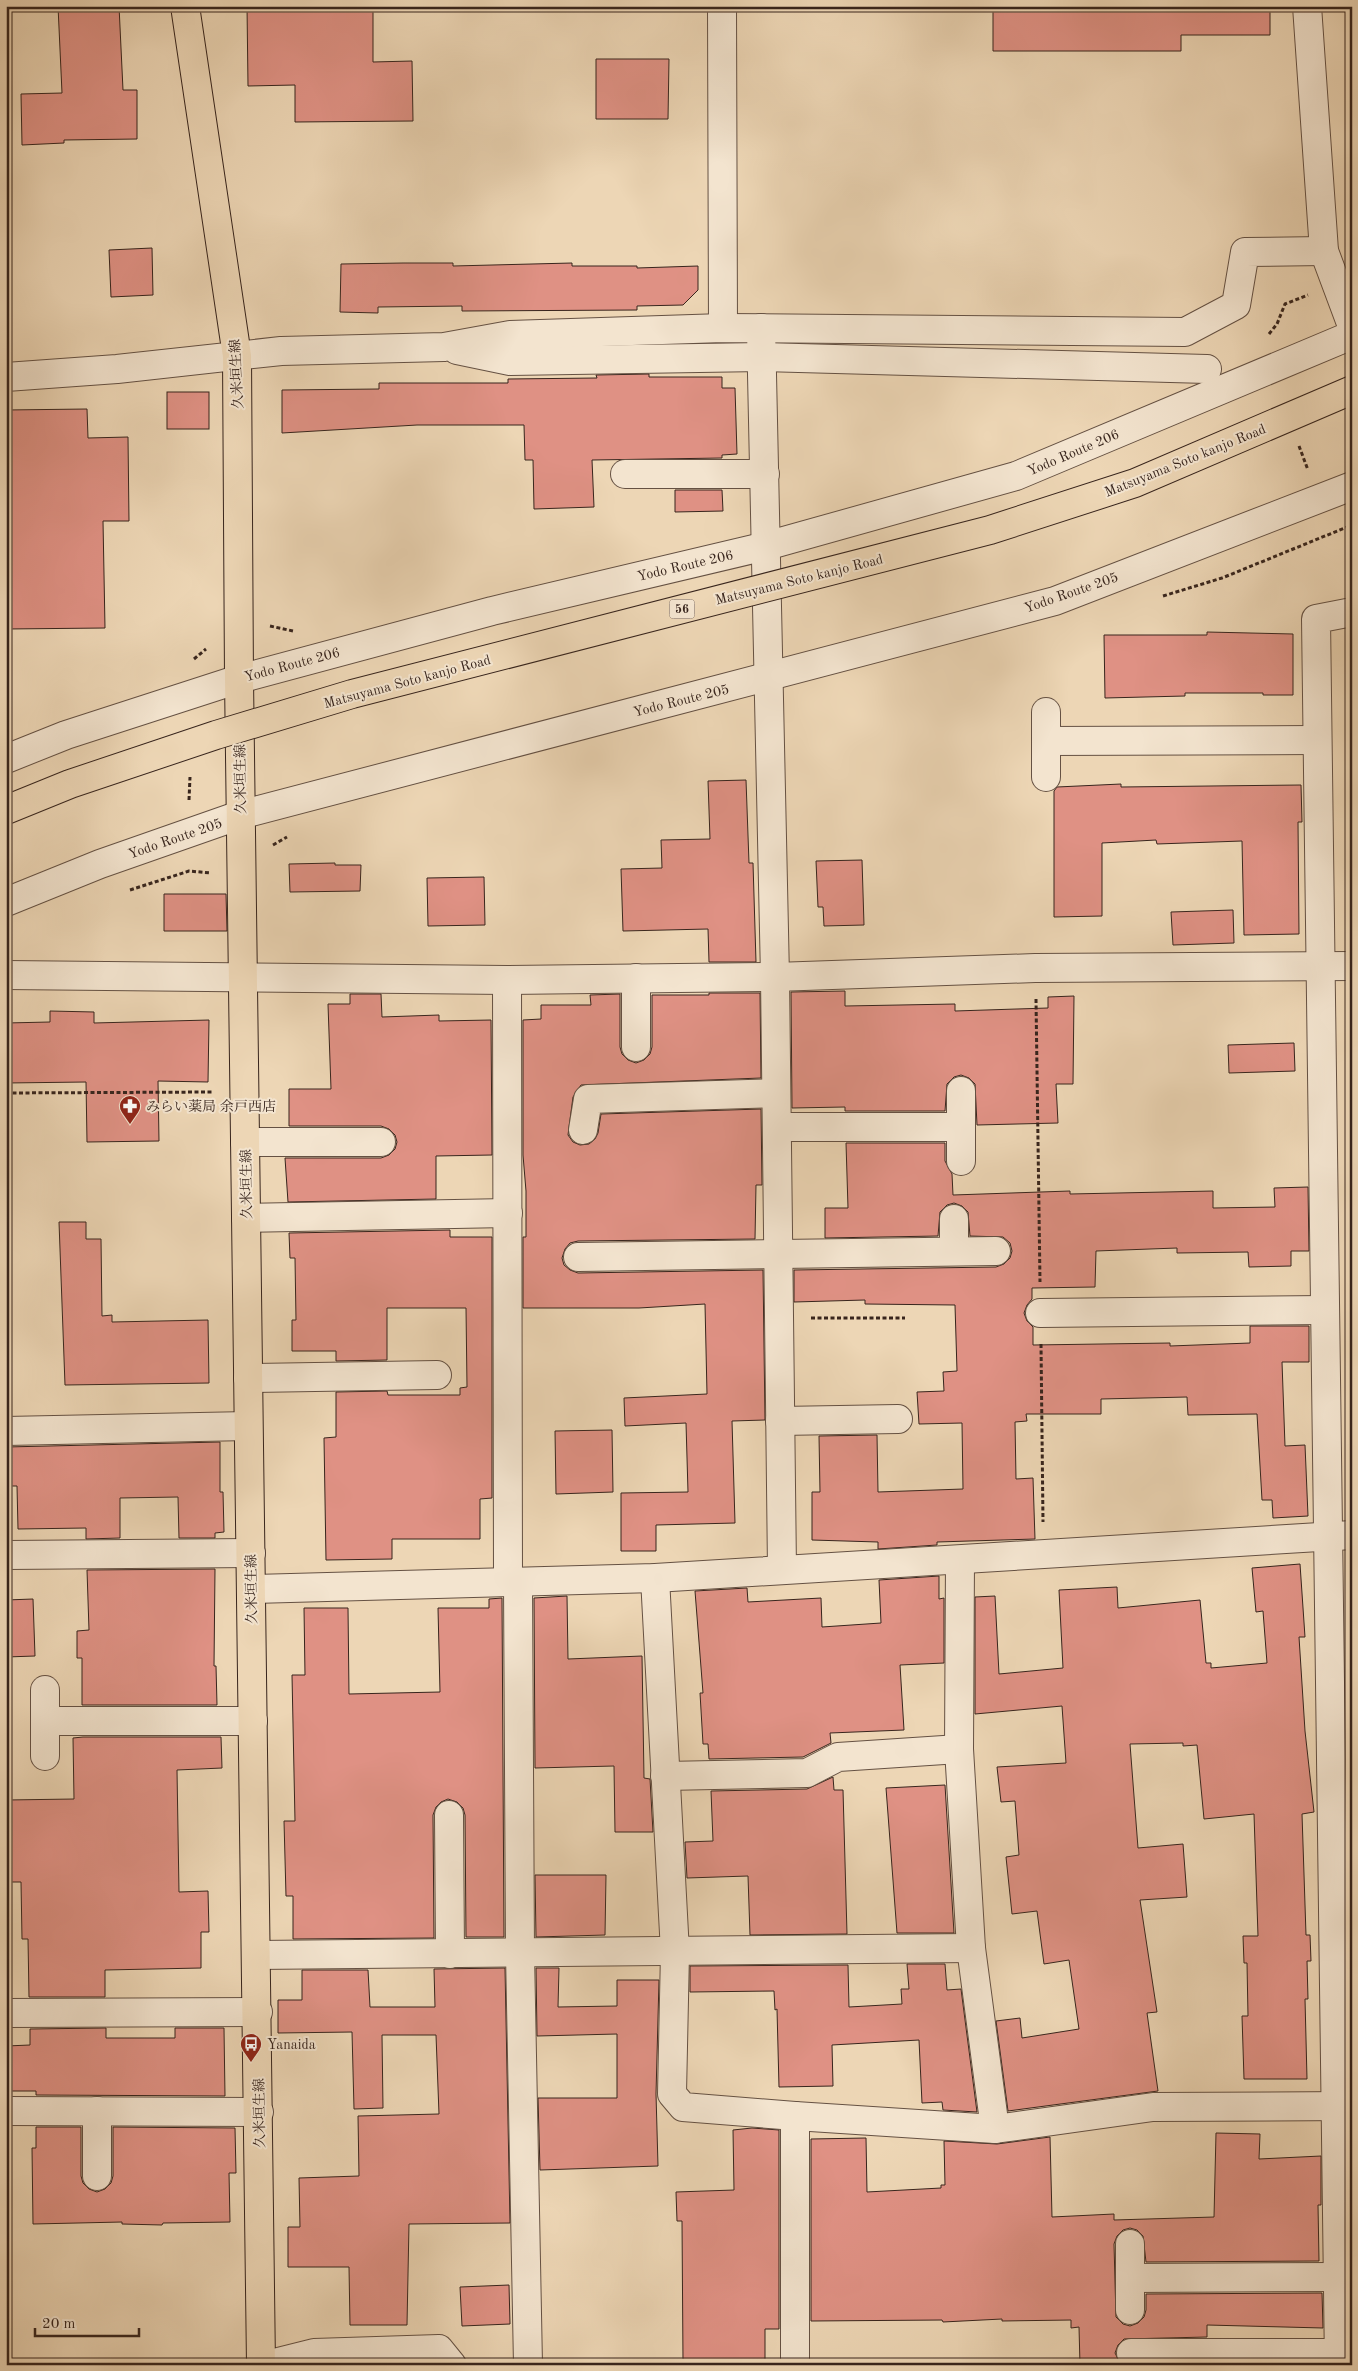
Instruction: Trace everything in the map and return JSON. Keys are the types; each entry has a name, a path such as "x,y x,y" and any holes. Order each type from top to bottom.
{"main road":[{"name":"久米垣生線","path":"185,6 238,356 240,815 262,2365"},
{"name":"Matsuyama Soto kanjo Road","path":"6,810 70,784 207,738 352,694 990,530 1135,483 1247,437 1352,390"}],"street":[{"path":"722,6 723,328"},
{"path":"1307,6 1324,251 1352,326"},
{"path":"6,377 117,369 281,352 444,347 510,335 723,328 1185,332 1236,305 1245,252 1324,251"},
{"path":"761,328 776,977 777,1253 782,1570"},
{"name":"Yodo Route 206","path":"6,759 66,735 239,679 492,611 766,546 1016,476 1352,336"},
{"path":"444,347 510,361 762,357 1207,369"},
{"path":"625,474 765,474"},
{"name":"Yodo Route 205","path":"6,902 100,864 240,815 769,678 1055,601 1352,486"},
{"path":"1131,2352 1339,2359 1338,2277 1343,2106 1339,1536 1324,1310 1316,620 1352,612"},
{"path":"1046,712 1046,777"},
{"path":"1046,741 1316,740"},
{"path":"6,975 507,980 776,977 1035,968 1352,966"},
{"path":"636,978 636,1047"},
{"path":"507,980 513,1582 528,2365"},
{"path":"961,1091 962,1161"},
{"path":"583,1130 588,1099 776,1093"},
{"path":"777,1127 961,1127"},
{"path":"245,1142 381,1142"},
{"path":"246,1218 508,1213"},
{"path":"954,1219 954,1251"},
{"path":"578,1257 996,1251"},
{"path":"1040,1313 1324,1310"},
{"path":"248,1378 437,1375"},
{"path":"780,1422 898,1419"},
{"path":"6,1431 248,1426"},
{"path":"251,1589 655,1578 1339,1536"},
{"path":"6,1555 251,1553"},
{"path":"960,1560 959,1749 971,1948 995,2129"},
{"path":"655,1578 675,1952 672,2094 683,2108 995,2129 1153,2108 1343,2106"},
{"path":"45,1690 45,1756"},
{"path":"45,1722 253,1721"},
{"path":"665,1776 807,1773 838,1757 959,1749"},
{"path":"449,1815 450,1954"},
{"path":"256,1955 971,1948"},
{"path":"6,2013 258,2012"},
{"path":"6,2111 259,2112"},
{"path":"97,2111 97,2176"},
{"path":"796,2116 796,2365"},
{"path":"1130,2244 1130,2310"},
{"path":"1130,2278 1338,2277"},
{"path":"266,2365 314,2354 439,2349 452,2365"}],"path":[{"path":"1267,337 1277,324 1285,304 1336,284"},
{"path":"187,664 218,640 274,625 292,631 302,629"},
{"path":"1035,968 1044,1554"},
{"path":"6,1093 244,1092"},
{"path":"778,1318 905,1318"}],"building":[{"path":"58,6 119,6 123,90 137,90 137,139 64,140 64,143 22,145 21,94 62,93"},
{"path":"247,6 373,6 373,62 412,61 413,121 295,122 295,85 248,86"},
{"path":"993,6 1270,6 1270,35 1181,35 1181,51 993,51"},
{"path":"596,59 669,59 668,119 596,119"},
{"path":"152,248 153,295 111,297 109,250"},
{"path":"453,263 453,266 572,263 572,266 637,266 637,268 698,266 698,290 683,305 637,306 637,310 462,311 462,306 378,307 378,313 340,312 341,264"},
{"path":"649,374 649,377 722,377 722,388 735,388 737,454 722,455 722,458 592,460 594,507 534,509 533,460 525,460 524,425 417,425 282,433 282,390 379,389 379,383 508,383 508,379 597,378 596,375"},
{"path":"167,392 209,392 209,429 167,429"},
{"path":"87,409 88,438 128,437 129,521 103,521 105,628 6,629 6,410"},
{"path":"675,490 722,490 723,511 675,512"},
{"path":"1207,632 1293,634 1293,695 1185,693 1185,696 1105,698 1104,635 1207,635"},
{"path":"746,780 749,863 753,863 756,962 709,962 708,929 623,931 621,869 662,868 661,840 710,839 708,781"},
{"path":"1121,784 1121,787 1301,785 1302,822 1298,822 1299,934 1244,935 1242,841 1157,844 1156,840 1102,843 1102,916 1054,917 1054,791 1057,787"},
{"path":"862,860 864,925 824,926 823,907 818,907 816,861"},
{"path":"335,863 335,865 361,865 360,891 290,892 289,864"},
{"path":"484,877 485,925 428,926 427,878"},
{"path":"164,894 226,894 227,931 164,931"},
{"path":"1233,910 1234,943 1173,945 1171,912"},
{"path":"845,991 845,1006 955,1004 955,1011 1048,1008 1048,997 1074,996 1073,1084 1056,1084 1058,1123 977,1125 975,1084 969,1078 961,1075 954,1077 947,1084 945,1111 845,1111 845,1107 792,1108 791,992"},
{"path":"709,993 760,993 761,1078 581,1085 573,1097 568,1135 573,1142 580,1145 589,1144 598,1133 601,1114 761,1109 762,1185 756,1185 755,1239 578,1241 570,1243 565,1249 562,1258 564,1265 578,1273 763,1270 765,1420 732,1421 735,1523 656,1525 656,1551 621,1551 621,1493 688,1492 686,1423 625,1426 624,1398 707,1394 705,1304 639,1308 523,1308 523,1237 526,1237 526,1191 523,1155 523,1020 541,1019 541,1005 591,1005 590,995 620,994 620,1047 622,1054 628,1060 636,1063 644,1060 650,1054 652,1047 652,995 709,995"},
{"path":"350,994 381,994 382,1017 439,1015 439,1021 491,1020 492,1155 436,1156 436,1199 288,1202 285,1158 381,1158 389,1155 395,1149 397,1142 395,1135 389,1129 381,1126 289,1126 289,1089 331,1089 328,1004 350,1004"},
{"path":"50,1011 94,1012 94,1023 209,1020 208,1082 158,1081 159,1141 87,1142 86,1082 6,1083 6,1023 50,1022"},
{"path":"1294,1043 1295,1071 1229,1073 1228,1045"},
{"path":"846,1143 945,1143 945,1161 952,1174 953,1195 1070,1191 1070,1194 1213,1191 1213,1208 1275,1207 1274,1188 1308,1187 1309,1251 1291,1251 1291,1266 1249,1267 1248,1252 1177,1253 1177,1248 1096,1251 1095,1287 1032,1288 1032,1299 1024,1313 1027,1321 1033,1327 1033,1345 1170,1343 1170,1346 1250,1343 1250,1326 1309,1326 1309,1362 1282,1362 1285,1446 1305,1445 1308,1516 1273,1518 1272,1500 1262,1500 1257,1414 1188,1415 1187,1397 1101,1399 1101,1414 1026,1414 1027,1421 1015,1422 1016,1479 1033,1478 1035,1539 937,1542 937,1545 878,1549 878,1542 812,1540 812,1492 820,1492 819,1436 877,1435 878,1492 963,1489 962,1423 919,1424 917,1392 944,1391 943,1372 957,1371 955,1305 865,1304 865,1300 794,1302 794,1270 996,1267 1004,1264 1010,1258 1012,1251 1010,1243 1003,1237 970,1236 968,1212 962,1206 954,1203 947,1205 940,1212 938,1236 825,1238 825,1208 848,1208"},
{"path":"59,1222 86,1222 86,1239 101,1239 102,1316 112,1315 112,1322 208,1320 209,1383 65,1385"},
{"path":"450,1230 450,1237 492,1237 492,1498 480,1499 480,1539 392,1539 392,1559 326,1560 324,1438 336,1437 336,1392 387,1391 388,1395 460,1395 460,1388 467,1387 466,1308 387,1308 387,1360 336,1361 336,1351 292,1351 292,1320 296,1320 295,1258 290,1258 289,1233"},
{"path":"612,1430 613,1492 556,1494 555,1431"},
{"path":"220,1442 220,1492 223,1492 224,1532 215,1533 215,1538 179,1538 178,1497 120,1498 120,1538 86,1539 86,1528 18,1529 17,1486 6,1486 6,1447"},
{"path":"1300,1564 1305,1637 1299,1637 1305,1731 1314,1812 1302,1814 1306,1935 1310,1935 1311,1961 1307,1961 1308,1999 1305,1999 1307,2079 1244,2079 1242,2016 1248,2016 1247,1963 1244,1963 1243,1936 1258,1936 1254,1814 1204,1819 1197,1745 1183,1746 1183,1743 1130,1744 1138,1848 1183,1844 1187,1897 1140,1900 1157,2012 1147,2013 1158,2091 1008,2111 996,2021 1020,2018 1022,2038 1079,2029 1069,1960 1044,1964 1037,1911 1012,1914 1006,1857 1019,1855 1015,1801 1001,1802 997,1767 1066,1763 1062,1706 975,1714 975,1597 995,1596 999,1674 1063,1668 1059,1590 1117,1587 1118,1608 1200,1600 1206,1663 1211,1663 1211,1668 1267,1663 1263,1611 1256,1612 1252,1568"},
{"path":"215,1569 214,1666 216,1666 217,1705 82,1705 82,1658 77,1658 77,1631 89,1630 87,1570"},
{"path":"939,1576 939,1599 944,1598 944,1663 900,1665 904,1730 830,1733 831,1743 803,1757 709,1759 708,1744 703,1744 700,1693 703,1693 695,1591 747,1588 748,1602 821,1598 822,1627 881,1623 879,1580"},
{"path":"567,1596 568,1659 642,1656 644,1778 650,1779 653,1832 615,1832 614,1766 535,1768 534,1598"},
{"path":"502,1598 504,1937 466,1937 465,1815 463,1808 457,1802 448,1799 436,1807 433,1815 434,1938 293,1939 293,1896 286,1896 284,1821 295,1821 292,1675 305,1675 304,1608 348,1608 349,1694 440,1692 438,1608 489,1608 489,1599"},
{"path":"33,1599 35,1656 6,1657 6,1600"},
{"path":"221,1737 222,1768 177,1770 179,1892 208,1891 209,1932 201,1932 201,1968 105,1970 105,1997 29,1997 28,1939 22,1939 21,1882 9,1882 7,1800 74,1799 73,1738"},
{"path":"833,1777 834,1790 843,1790 847,1934 750,1935 748,1876 687,1878 685,1842 713,1841 711,1791 807,1789"},
{"path":"945,1785 954,1933 897,1933 886,1788"},
{"path":"535,1875 606,1875 605,1935 536,1937"},
{"path":"907,1964 945,1964 947,1990 961,1989 977,2112 943,2110 942,2102 922,2103 919,2040 832,2045 833,2086 779,2087 777,2009 775,2010 774,1991 690,1992 690,1966 848,1965 849,2007 902,2004 901,1989 909,1989"},
{"path":"505,1968 510,2223 409,2224 407,2325 350,2325 349,2267 288,2267 288,2227 300,2227 299,2178 359,2176 358,2116 439,2114 436,2035 382,2035 383,2108 354,2109 352,2032 278,2033 278,2000 302,2000 302,1970 368,1970 370,2007 435,2007 434,1969"},
{"path":"536,1968 559,1968 558,2007 617,2006 617,1980 659,1980 656,2094 658,2166 540,2170 538,2098 617,2098 617,2034 537,2036"},
{"path":"106,2028 106,2038 175,2038 175,2028 224,2028 225,2096 36,2095 36,2091 6,2091 6,2046 30,2045 30,2029"},
{"path":"36,2127 81,2127 81,2176 83,2183 89,2189 97,2192 105,2189 111,2183 113,2176 113,2127 235,2128 236,2173 229,2173 230,2222 163,2223 162,2225 122,2224 122,2222 33,2224 32,2148 36,2148"},
{"path":"752,2128 779,2130 779,2329 765,2329 765,2363 683,2361 682,2221 677,2221 676,2192 734,2190 733,2130"},
{"path":"1216,2133 1260,2134 1259,2159 1321,2156 1321,2205 1318,2205 1319,2261 1146,2262 1143,2236 1137,2230 1130,2228 1123,2230 1117,2236 1114,2244 1116,2317 1123,2324 1130,2326 1138,2323 1144,2317 1146,2310 1146,2294 1322,2293 1323,2328 1207,2325 1207,2337 1124,2339 1118,2345 1115,2353 1121,2365 1080,2365 1079,2327 1071,2328 1071,2320 1002,2321 1002,2319 943,2322 942,2320 811,2321 811,2139 866,2138 867,2192 941,2188 941,2185 945,2185 944,2141 997,2144 1050,2137 1052,2217 1114,2214 1114,2220 1214,2217"},
{"path":"509,2285 510,2324 462,2326 460,2287"}],"place":[{"name":"みらい薬局 余戸西店","path":"130,1125"},
{"name":"Yanaida","path":"251,2063"}]}
